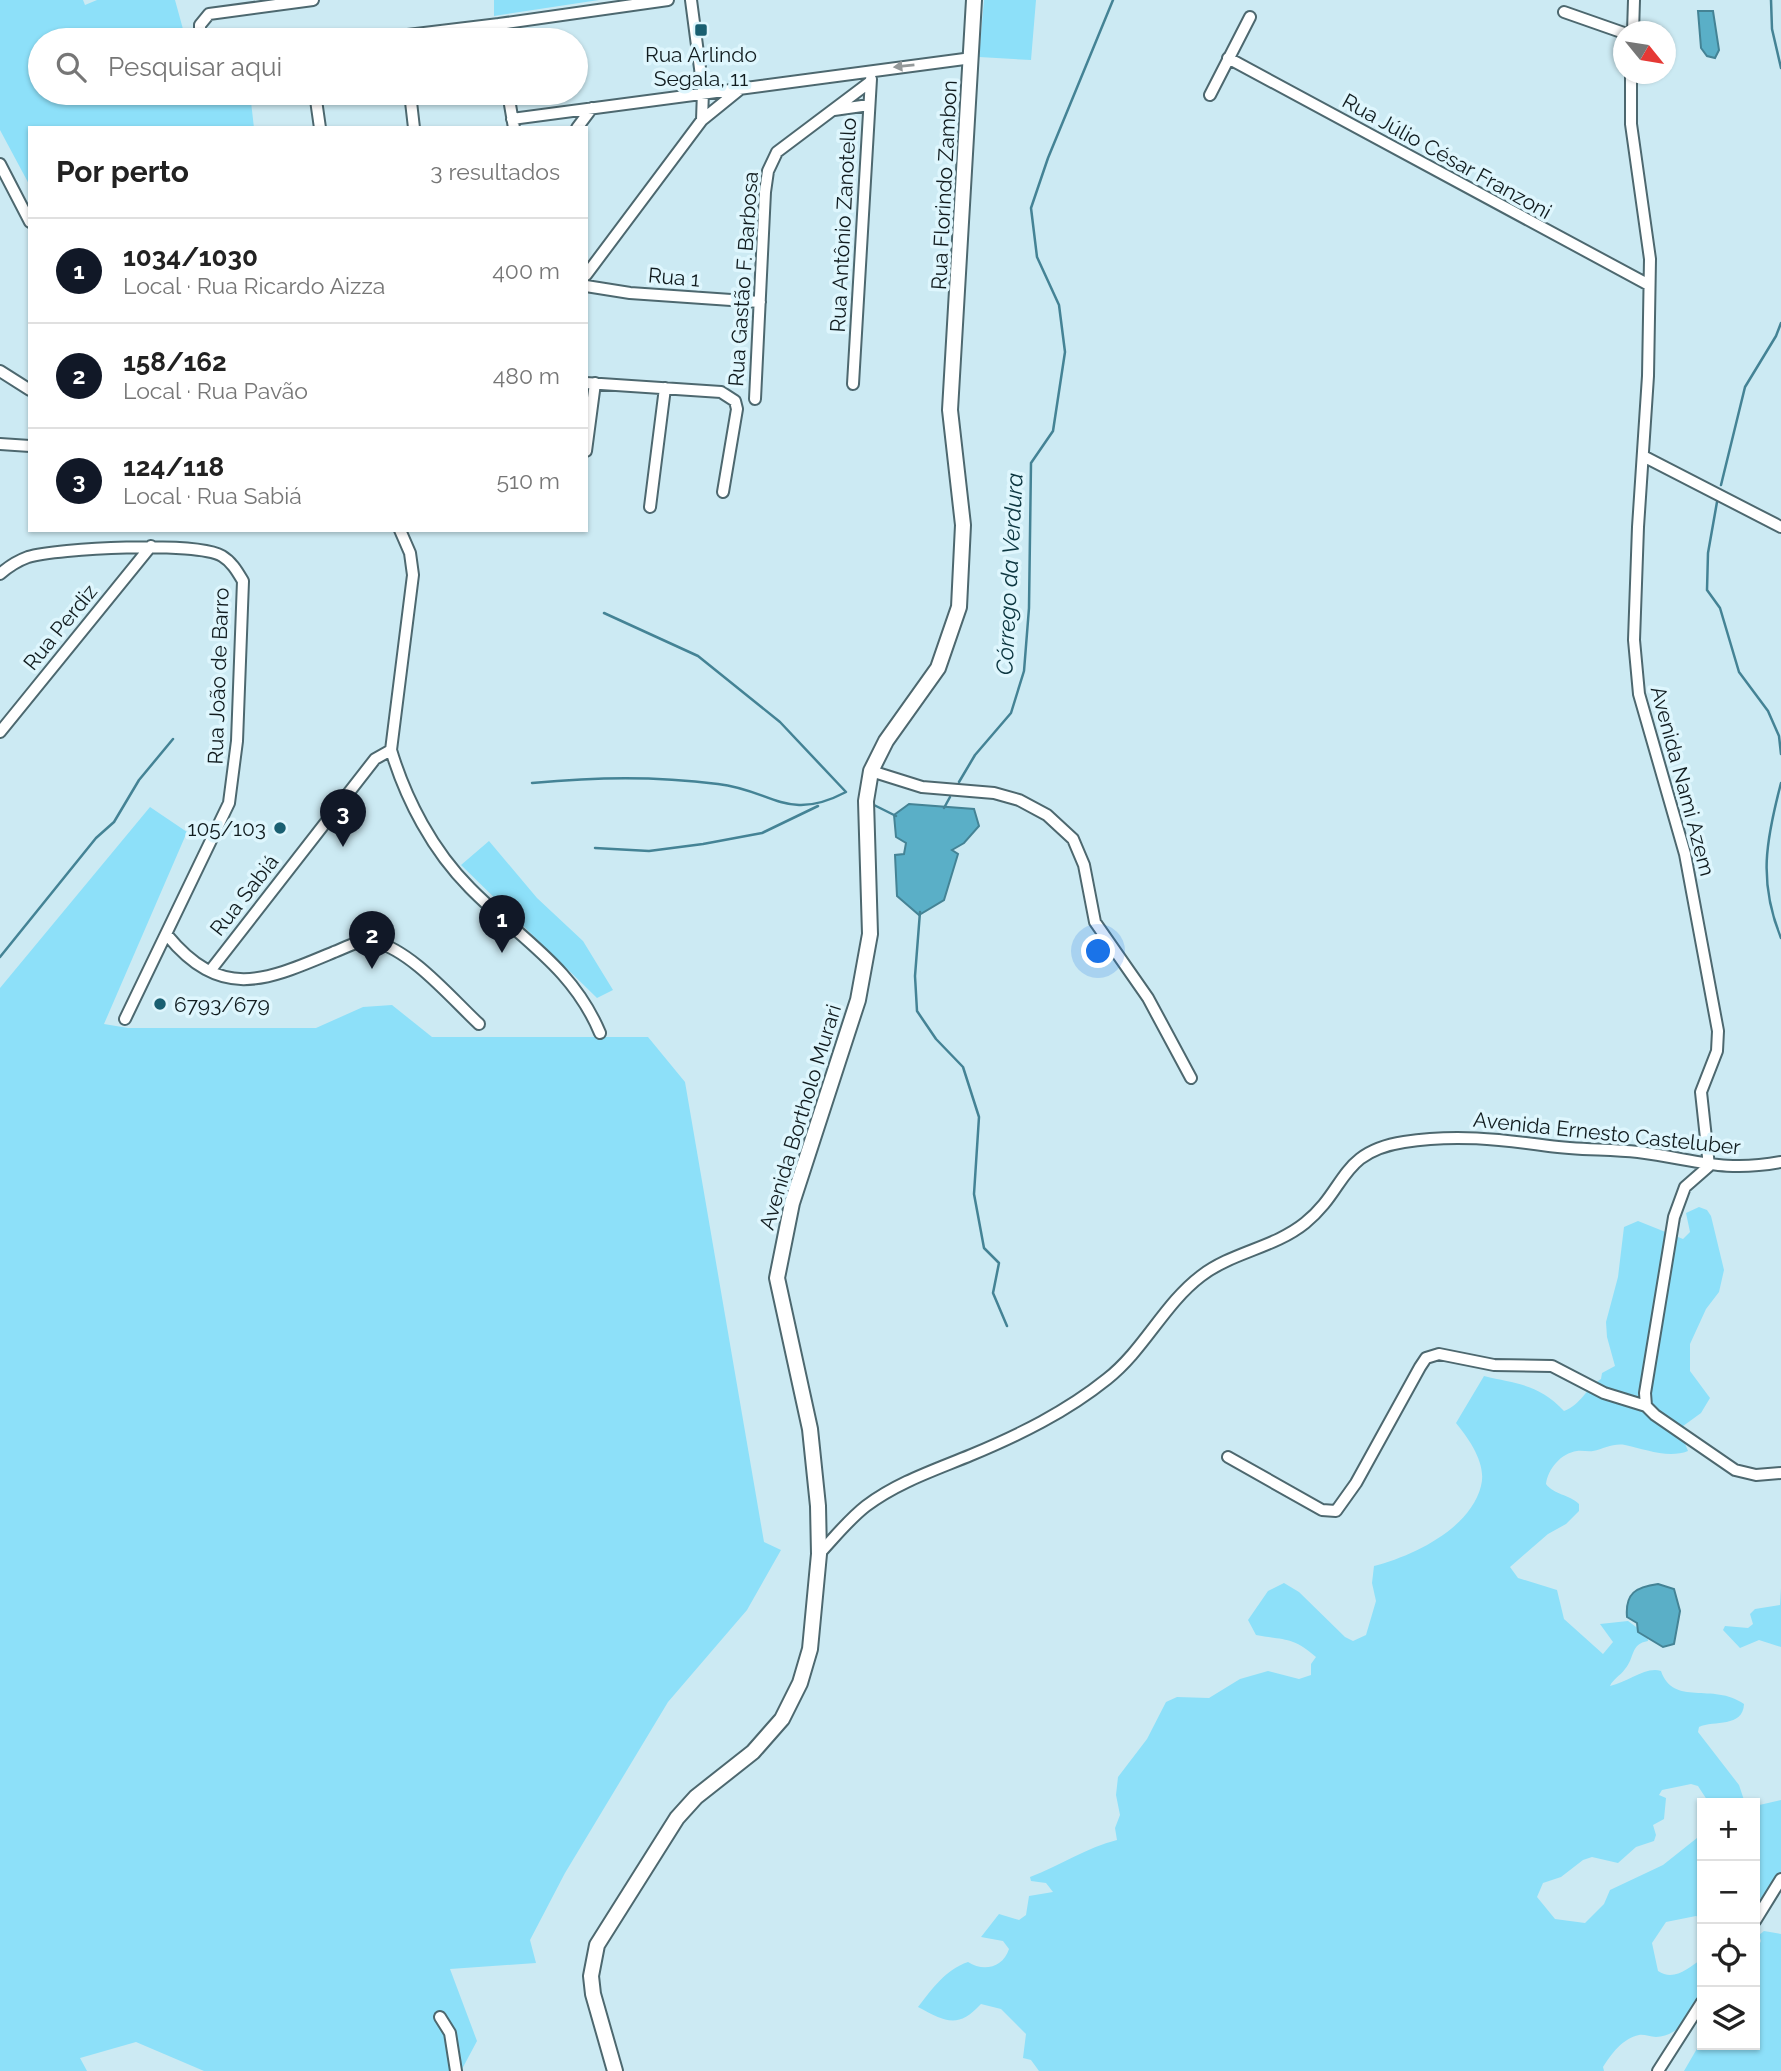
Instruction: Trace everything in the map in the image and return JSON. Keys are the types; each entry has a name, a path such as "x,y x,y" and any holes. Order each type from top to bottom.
{"main road":[{"name":"Rua Florindo Zambon","path":"952,371 974,0"},
{"name":"Avenida Bortholo Murari","path":"615,2071 593,1994 591,1976 597,1945 677,1818 696,1797 759,1746 788,1708 800,1683 810,1649 819,1554 813,1451 777,1278 792,1203 858,1000 870,934 866,801 871,771 886,741 938,668 959,607 963,534 951,435 952,371"}],"street":[{"path":"200,28 209,14 313,0"},
{"path":"472,28 668,0"},
{"path":"691,0 703,92 702,120"},
{"path":"1633,21 1634,0"},
{"path":"1564,12 1613,29"},
{"path":"1210,95 1250,17"},
{"path":"499,24 500,28"},
{"path":"510,105 513,123 703,92 972,58"},
{"name":"Rua Júlio César Franzoni","path":"1228,58 1649,285"},
{"name":"Rua Antônio Zanotello","path":"853,384 870,82 873,69"},
{"name":"Rua Gastão F. Barbosa","path":"755,399 765,192 771,160 787,141 870,82"},
{"name":"Avenida Nami Azem","path":"1631,84 1631,124 1648,238 1649,285 1634,640 1639,694 1685,854 1718,1031 1717,1051 1701,1092 1709,1166"},
{"path":"588,272 683,149 702,120 729,95 747,86"},
{"path":"317,105 320,126"},
{"path":"411,105 414,126"},
{"path":"834,110 869,105"},
{"path":"578,126 592,108"},
{"path":"0,164 28,218"},
{"name":"Rua 1","path":"588,286 630,293 760,302"},
{"path":"0,371 28,389"},
{"path":"588,424 591,383 721,392 735,401 737,409 723,492"},
{"path":"650,508 665,388"},
{"path":"0,444 28,446"},
{"path":"1643,456 1781,527"},
{"path":"401,532 410,553 413,575 391,750 408,795 439,850 469,887 574,984 600,1033"},
{"name":"Rua João de Barro","path":"0,574 27,558 45,553 151,545 221,555 235,567 243,581 237,741 229,803 125,1019"},
{"name":"Rua Perdiz","path":"0,732 151,545"},
{"name":"Rua Sabiá","path":"210,971 375,759 391,750"},
{"path":"871,771 922,787 994,793 1019,800 1047,815 1073,839 1084,865 1095,922 1148,998 1191,1078"},
{"path":"167,935 181,951 210,971 231,979 258,980 285,973 354,944 377,943 408,958 479,1024"},
{"name":"Avenida Ernesto Casteluber","path":"819,1554 850,1520 892,1490 1034,1426 1087,1395 1130,1360 1201,1275 1295,1231 1321,1208 1345,1171 1360,1156 1378,1148 1431,1138 1486,1136 1549,1146 1638,1152 1709,1166 1750,1168 1781,1162"},
{"path":"1646,1406 1674,1217 1685,1187 1709,1166"},
{"path":"1228,1457 1322,1510 1336,1511 1356,1483 1420,1367 1426,1358 1440,1354 1494,1365 1552,1366 1604,1394 1646,1406 1735,1470 1756,1475 1781,1473"},
{"path":"1760,1913 1781,1879"},
{"path":"1658,2071 1697,2011"},
{"path":"440,2017 450,2032 456,2071"}],"shaded area":[{"path":"0,0 83,0 85,5 97,0 175,0 183,28 28,28 28,105 251,105 254,126 28,126 28,182 0,130"},
{"path":"494,0 599,0 494,16"},
{"path":"984,0 1036,0 1031,60 979,57"},
{"path":"1698,11 1713,11 1719,50 1715,58 1707,56 1701,48"},
{"path":"909,804 974,809 979,826 964,843 952,850 958,854 944,900 919,915 897,896 895,855 904,854 906,843 896,837 894,815"},
{"path":"150,807 187,832 104,1024 128,1028 316,1028 363,1007 392,1005 432,1037 648,1037 685,1082 764,1542 781,1550 747,1610 668,1702 565,1873 530,1940 536,1963 450,1969 477,2041 461,2071 204,2071 136,2042 80,2058 87,2071 0,2071 0,988"},
{"path":"489,841 537,898 583,941 613,990 597,998 461,865"},
{"path":"1699,1207 1707,1210 1711,1216 1724,1270 1719,1292 1706,1309 1690,1344 1690,1371 1710,1398 1701,1413 1679,1429 1688,1451 1665,1454 1613,1445 1593,1451 1571,1452 1561,1458 1552,1467 1546,1484 1579,1504 1579,1511 1510,1567 1518,1578 1557,1590 1564,1619 1603,1654 1613,1642 1600,1624 1628,1621 1647,1635 1648,1641 1635,1648 1628,1665 1610,1686 1643,1672 1655,1670 1661,1671 1667,1682 1675,1688 1720,1695 1744,1704 1739,1717 1699,1727 1698,1732 1739,1785 1743,1798 1706,1798 1698,1786 1691,1784 1662,1790 1659,1795 1666,1798 1664,1819 1653,1825 1656,1835 1654,1841 1636,1847 1618,1863 1592,1857 1583,1860 1561,1877 1543,1883 1537,1897 1555,1919 1585,1923 1604,1904 1610,1890 1663,1865 1697,1838 1697,1916 1666,1922 1652,1943 1658,1971 1664,1974 1681,1972 1697,1962 1697,2000 1685,2022 1664,2036 1641,2035 1628,2039 1610,2057 1603,2067 1604,2071 1039,2071 1031,2060 1023,2058 1026,2034 1001,2009 981,2004 965,2017 951,2020 918,2007 940,1980 960,1965 968,1962 986,1967 1002,1960 1009,1949 1003,1941 981,1937 999,1914 1019,1920 1026,1915 1029,1896 1053,1892 1046,1883 1031,1881 1030,1877 1095,1847 1117,1840 1115,1828 1120,1815 1116,1795 1118,1777 1147,1739 1166,1702 1177,1697 1209,1698 1240,1679 1268,1671 1299,1679 1311,1675 1311,1664 1316,1657 1295,1643 1256,1635 1248,1620 1268,1591 1284,1583 1299,1592 1345,1637 1353,1641 1366,1635 1376,1601 1372,1583 1374,1566 1422,1548 1438,1538 1453,1528 1475,1501 1481,1486 1481,1469 1471,1444 1456,1423 1484,1376 1536,1390 1564,1411 1575,1405 1601,1379 1602,1373 1615,1366 1606,1322 1618,1277 1624,1227 1638,1221 1683,1239 1690,1232 1686,1213"},
{"path":"1658,1584 1674,1589 1680,1611 1674,1644 1663,1647 1638,1632 1637,1623 1627,1617 1630,1597 1638,1589"},
{"path":"1781,1588 1781,1647 1759,1640 1740,1648 1723,1630 1725,1626 1748,1628 1753,1624 1750,1614 1755,1609 1780,1605"},
{"path":"1781,1800 1781,1889 1760,1899 1760,1861 1760,1805"},
{"path":"1764,1931 1781,1934 1781,2071 1684,2071 1697,2049 1760,2050 1760,1934"}],"waterway":[{"name":"Córrego da Verdura","path":"959,782 975,755 1011,713 1024,671 1029,608 1031,463 1053,431 1065,352 1059,305 1037,257 1031,208 1048,158 1113,0"},
{"path":"1771,0 1772,29 1781,68"},
{"path":"1721,485 1745,387 1781,323"},
{"path":"1717,502 1708,553 1707,590 1720,608 1739,672 1768,711 1779,736 1781,754"},
{"path":"532,783 625,778 694,781 737,787 794,805 826,801 846,792 780,722 698,656 604,613"},
{"path":"0,957 96,838 114,822 139,780 173,739"},
{"path":"1781,783 1771,823 1767,861 1769,898 1781,938"},
{"name":"Córrego da Verdura","path":"944,808 950,797"},
{"path":"874,805 896,816"},
{"path":"595,848 649,851 762,833 818,806"},
{"path":"920,912 915,976 917,1011 936,1039 963,1067 979,1117 974,1194 984,1248 999,1263 993,1293 1007,1326"}],"place":[{"name":"Rua Arlindo Segala, 11","path":"701,30"},
{"name":"105/103","path":"280,828"},
{"name":"124/118","path":"343,847"},
{"name":"1034/1030","path":"502,953"},
{"name":"158/162","path":"372,969"},
{"name":"6793/679","path":"160,1004"}]}
